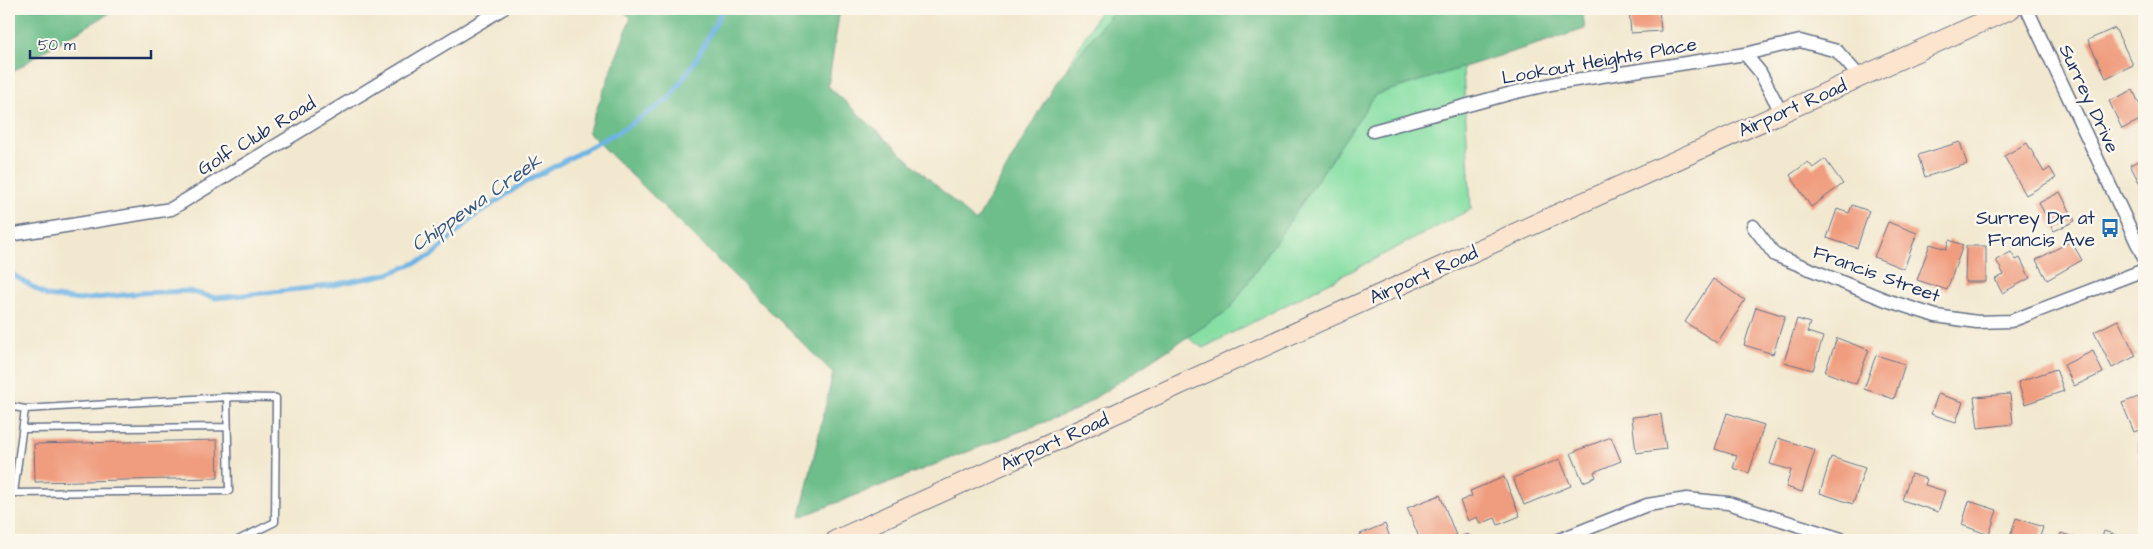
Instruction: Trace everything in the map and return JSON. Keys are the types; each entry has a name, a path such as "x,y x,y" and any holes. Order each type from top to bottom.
{"main road":[{"name":"Airport Road","path":"836,540 1859,76 2011,9"}],"street":[{"name":"Golf Club Road","path":"9,235 171,209 502,9"},
{"name":"Surrey Drive","path":"2026,9 2144,258"},
{"name":"Lookout Heights Place","path":"1373,131 1512,92 1556,83 1746,54 1800,41 1837,51 1859,76"},
{"path":"1746,54 1760,72 1781,112"},
{"name":"Francis Street","path":"1753,226 1775,255 1886,300 1936,316 1977,322 2012,321 2144,270"},
{"path":"1559,540 1647,506 1687,499 1728,503 1844,540"}],"lane":[{"path":"26,409 11,491 229,491 227,397"},
{"path":"9,406 26,409 227,397 276,398 276,522 238,540"},
{"path":"23,429 228,427"}],"green space":[{"path":"9,9 117,9 39,54 9,75"},
{"path":"621,9 840,9 828,86 976,222 1052,88 1115,9 1582,9 1585,29 1375,95 1230,309 1078,409 800,517 833,373 588,132 631,18"},
{"path":"1101,9 1428,9 1461,35 1471,209 1203,348 990,202"}],"building":[{"path":"1629,9 1659,9 1661,31 1631,33"},
{"path":"2115,28 2133,65 2106,78 2088,40"},
{"path":"2133,90 2144,118 2122,129 2109,101"},
{"path":"1960,142 1967,164 1925,177 1918,155"},
{"path":"2027,143 2044,172 2050,168 2056,178 2026,195 2004,156"},
{"path":"2144,158 2144,192 2130,165"},
{"path":"1825,159 1843,184 1811,207 1790,175 1808,162 1813,168"},
{"path":"2060,192 2075,221 2054,231 2039,203"},
{"path":"1852,205 1869,211 1857,248 1827,238 1837,209 1849,213"},
{"path":"1888,222 1917,233 1904,269 1874,257"},
{"path":"1949,240 1963,245 1947,290 1917,280 1930,244 1946,249"},
{"path":"2071,241 2082,260 2047,280 2036,260"},
{"path":"1966,246 1986,246 1986,282 1965,282"},
{"path":"2011,252 2016,260 2020,258 2030,278 2002,293 1995,279 2004,275 1996,260"},
{"path":"1713,279 1745,300 1717,343 1685,322"},
{"path":"1756,307 1785,316 1773,354 1744,345"},
{"path":"1797,319 1810,323 1807,332 1823,337 1813,370 1784,362"},
{"path":"2118,320 2136,356 2112,368 2094,332"},
{"path":"1837,338 1869,350 1856,384 1825,372"},
{"path":"2093,351 2103,373 2074,386 2064,365"},
{"path":"1876,355 1905,364 1894,399 1864,389"},
{"path":"2056,369 2064,391 2025,404 2018,382"},
{"path":"1938,394 1963,402 1956,422 1931,414"},
{"path":"2010,394 2013,424 1978,428 1974,397"},
{"path":"2144,395 2144,428 2134,432 2122,403"},
{"path":"1727,413 1764,425 1749,473 1733,468 1737,456 1715,449"},
{"path":"1661,414 1666,449 1636,453 1632,417"},
{"path":"1611,437 1621,461 1594,472 1596,477 1583,482 1571,453"},
{"path":"1778,438 1815,450 1802,492 1786,487 1791,470 1770,464"},
{"path":"217,440 218,478 35,482 34,444"},
{"path":"2139,440 2144,440 2144,464 2139,463"},
{"path":"1831,457 1865,468 1853,504 1820,493"},
{"path":"1560,459 1571,486 1524,505 1513,478"},
{"path":"1911,474 1927,479 1925,485 1945,491 1938,512 1902,500"},
{"path":"1504,477 1520,516 1498,525 1495,518 1480,524 1477,517 1468,521 1460,501 1472,496 1470,491"},
{"path":"1440,495 1457,538 1468,534 1470,540 1420,540 1407,508"},
{"path":"1969,501 1997,510 1989,535 1962,525"},
{"path":"2016,518 2043,527 2039,540 2009,540"},
{"path":"1385,524 1391,540 1362,540 1360,534"},
{"path":"2104,531 2131,540 2101,540"},
{"path":"2061,533 2083,540 2059,540"}],"waterway":[{"name":"Chippewa Creek","path":"9,272 47,296 79,300 141,293 188,291 216,298 328,286 388,274 430,257 475,216 522,184 623,129 669,99 696,60 723,9"}],"place":[{"name":"Surrey Dr at Francis Ave","path":"2110,228"}]}
